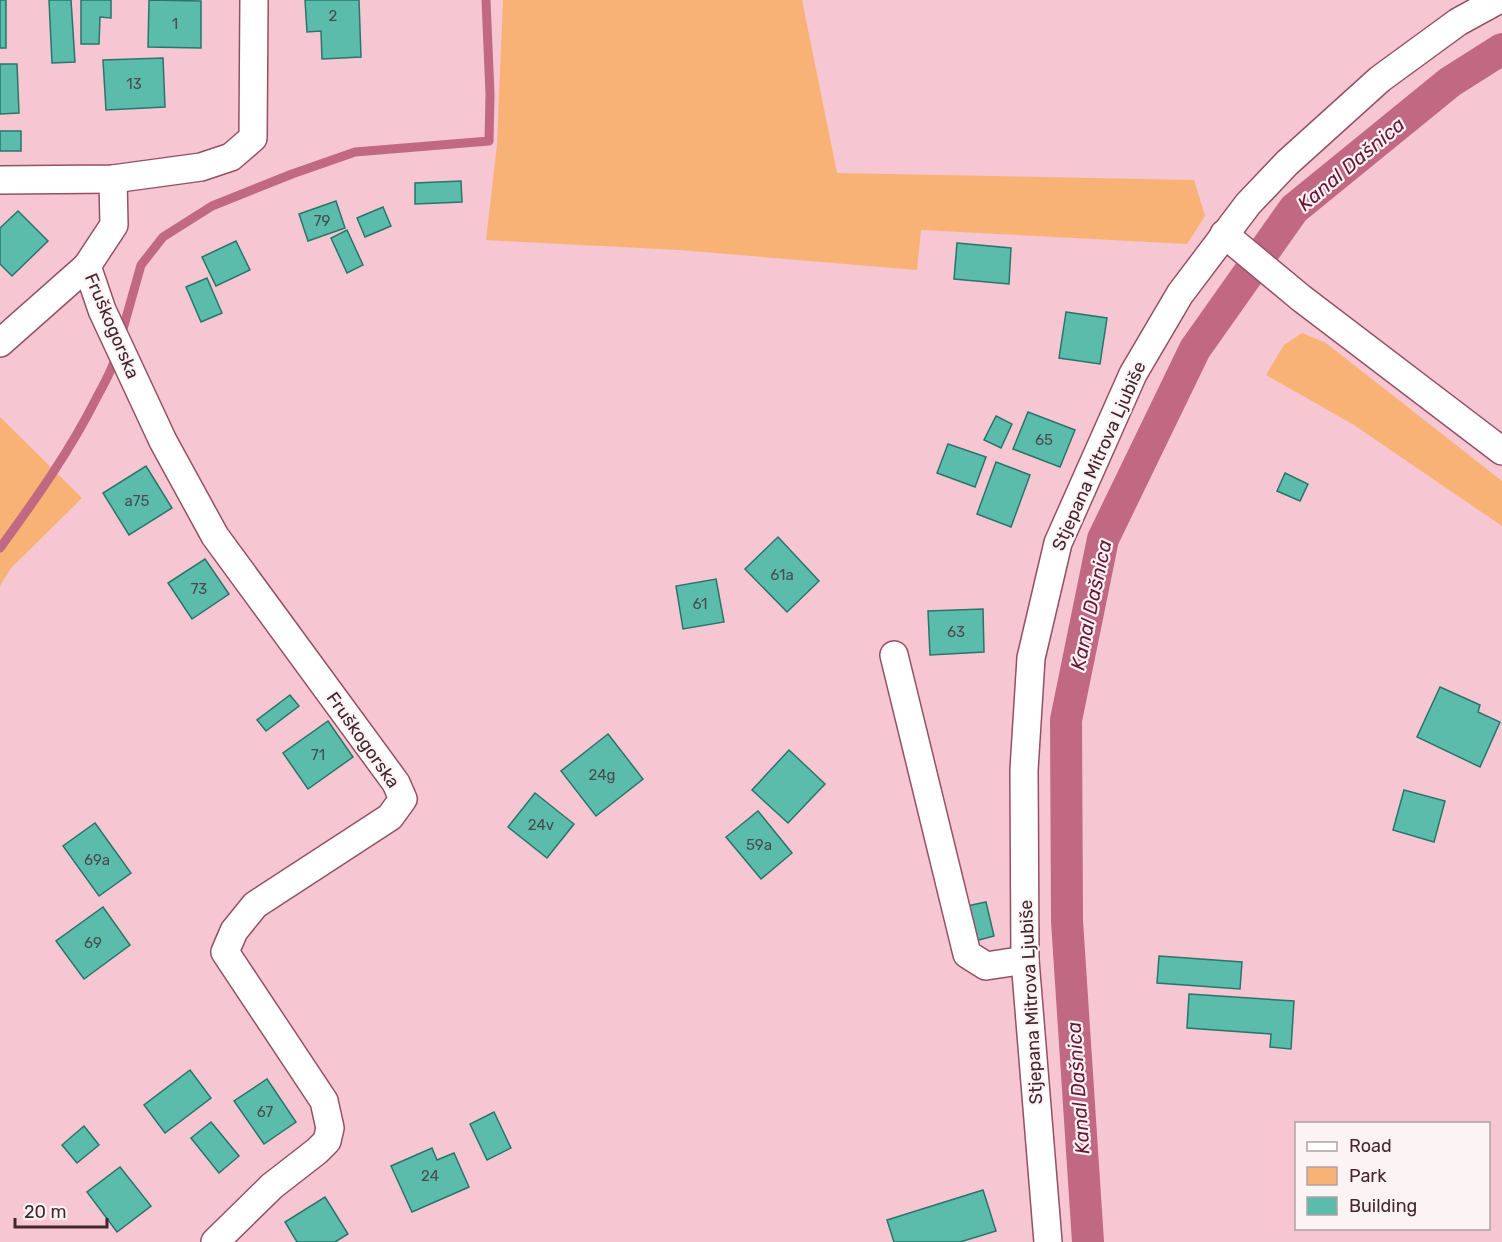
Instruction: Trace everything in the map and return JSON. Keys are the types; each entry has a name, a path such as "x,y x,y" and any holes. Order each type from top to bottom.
{"street":[{"path":"0,180 113,179 201,167 231,157 253,138 254,0"},
{"name":"Stjepana Mitrova Ljubiše","path":"1048,1242 1025,960 1024,770 1031,658 1058,543 1133,374 1180,294 1231,239 1248,204 1287,163 1380,79 1458,22 1498,0"},
{"name":"Fruškogorska","path":"113,179 114,225 87,266 102,310 163,441 215,536 396,783 403,799 390,817 255,905 234,931 225,952 324,1101 330,1128 327,1141 317,1151 272,1186 215,1242"},
{"path":"1231,239 1286,286 1502,451"},
{"path":"0,343 87,266"},
{"path":"894,655 967,954 986,966 1025,960"}],"green space":[{"path":"503,0 802,0 837,173 1194,180 1205,216 1187,244 921,230 917,270 680,250 486,240 497,145"},
{"path":"1302,333 1326,343 1502,481 1502,526 1354,425 1266,375 1284,345"},
{"path":"0,417 82,498 11,568 0,586"}],"building":[{"path":"0,0 6,0 6,48 0,48"},
{"path":"49,0 71,0 75,62 52,63"},
{"path":"81,0 111,0 111,18 100,17 99,44 81,44"},
{"path":"149,0 201,1 201,48 148,47"},
{"path":"305,0 359,0 361,57 322,59 321,31 307,32"},
{"path":"163,58 165,107 106,110 103,60"},
{"path":"0,64 17,64 19,113 0,114"},
{"path":"0,131 21,131 21,151 0,151"},
{"path":"461,181 462,202 415,204 415,183"},
{"path":"336,201 345,228 308,241 299,214"},
{"path":"383,207 391,226 365,237 357,218"},
{"path":"18,211 48,241 12,276 0,264 0,228"},
{"path":"347,230 363,265 347,273 331,238"},
{"path":"236,241 250,270 216,286 202,257"},
{"path":"957,243 1011,248 1009,284 954,279"},
{"path":"207,278 222,313 201,322 186,287"},
{"path":"1066,312 1107,318 1100,364 1059,358"},
{"path":"1028,412 1075,430 1060,467 1013,449"},
{"path":"996,416 1012,424 1001,448 984,440"},
{"path":"948,444 986,457 975,487 937,473"},
{"path":"996,462 1030,475 1011,527 977,514"},
{"path":"146,466 172,508 129,535 103,493"},
{"path":"1285,473 1308,484 1300,501 1277,491"},
{"path":"778,537 819,581 787,612 745,569"},
{"path":"205,559 229,594 192,619 168,583"},
{"path":"716,579 724,622 683,629 676,586"},
{"path":"983,609 984,652 930,655 928,611"},
{"path":"1440,687 1480,705 1478,712 1500,722 1480,767 1417,737"},
{"path":"290,695 299,706 266,731 257,720"},
{"path":"328,721 353,757 308,789 283,753"},
{"path":"608,734 643,779 596,816 561,771"},
{"path":"789,750 825,784 788,823 752,790"},
{"path":"1404,790 1445,801 1434,842 1393,830"},
{"path":"535,793 574,824 547,858 508,827"},
{"path":"758,811 792,853 761,879 726,837"},
{"path":"95,823 131,873 99,896 63,846"},
{"path":"986,902 994,936 975,941 967,906"},
{"path":"103,907 130,945 84,979 56,941"},
{"path":"1159,956 1242,962 1240,989 1157,983"},
{"path":"1189,994 1294,1001 1291,1049 1270,1047 1271,1034 1187,1028"},
{"path":"190,1070 211,1098 165,1133 144,1105"},
{"path":"267,1079 296,1122 264,1144 234,1101"},
{"path":"494,1112 511,1148 487,1160 470,1124"},
{"path":"211,1122 239,1156 219,1173 191,1138"},
{"path":"84,1126 99,1145 77,1163 62,1145"},
{"path":"432,1148 437,1160 454,1153 469,1187 412,1212 391,1166"},
{"path":"120,1167 151,1206 117,1232 87,1192"},
{"path":"983,1190 996,1231 960,1242 894,1242 887,1220"},
{"path":"325,1197 348,1234 335,1242 297,1242 285,1222"}],"waterway":[{"path":"121,336 141,265 163,237 212,206 355,152 489,141 490,94 486,0"},
{"name":"Kanal Dašnica","path":"1088,1242 1067,921 1066,720 1103,539 1195,349 1294,209 1450,82 1502,49"},
{"path":"0,548 64,456 108,377 116,356"}]}
